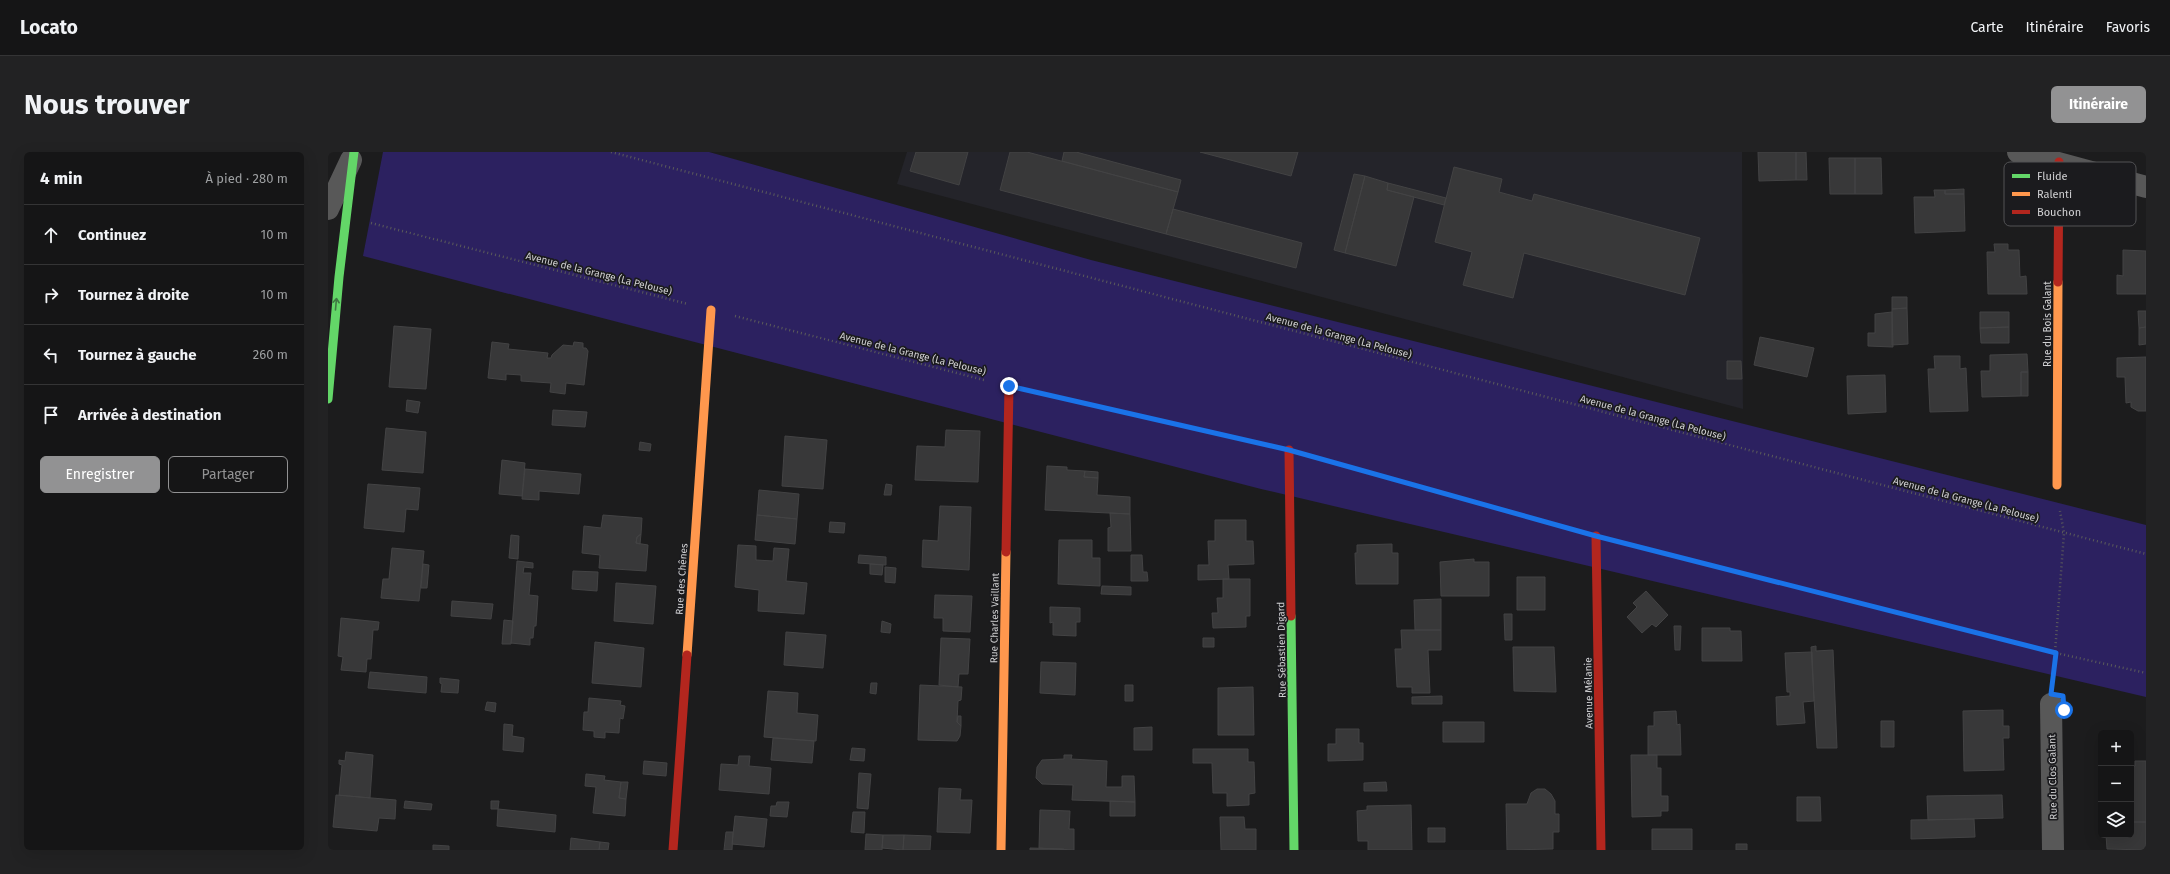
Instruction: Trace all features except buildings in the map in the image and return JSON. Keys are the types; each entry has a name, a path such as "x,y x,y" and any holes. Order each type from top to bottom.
{"street":[{"path":"2018,152 2059,162"},
{"path":"328,399 333,269 337,213 352,156"},
{"path":"2136,184 2146,187"},
{"name":"Rue du Bois Galant","path":"2058,485 2059,226"},
{"name":"Rue des Chênes","path":"673,850 711,310"},
{"name":"Rue Charles Vaillant","path":"1001,850 1009,386"},
{"name":"Rue Sébastien Digard","path":"1289,450 1294,850"},
{"name":"Avenue Mélanie","path":"1596,536 1601,850"},
{"name":"Rue du Clos Galant","path":"2051,704 2053,850"}],"path":[{"name":"Avenue de la Grange (La Pelouse)","path":"611,152 2146,554"},
{"name":"Avenue de la Grange (La Pelouse)","path":"337,213 1009,386 1289,450 1596,536 2056,653 2146,673"},
{"path":"2053,681 2064,533 2060,505"}],"shaded area":[{"path":"383,152 709,152 1091,260 2146,525 2146,697 1261,489 363,256"},
{"path":"907,152 1742,152 1743,409 897,184"}],"traffic: fast":[{"path":"328,399 339,277 354,152"},
{"path":"1291,616 1294,850"}],"traffic: slow":[{"path":"2057,485 2058,282"},
{"path":"687,655 711,310"},
{"path":"1001,850 1006,552"}],"traffic: jam":[{"path":"2058,226 2058,282"},
{"path":"1006,552 1009,386"},
{"path":"1289,450 1291,616"},
{"path":"1596,536 1601,850"},
{"path":"673,850 687,655"}],"route":[{"path":"1009,386 1289,450 1596,536 2056,653 2051,694 2063,696 2064,710"}]}
